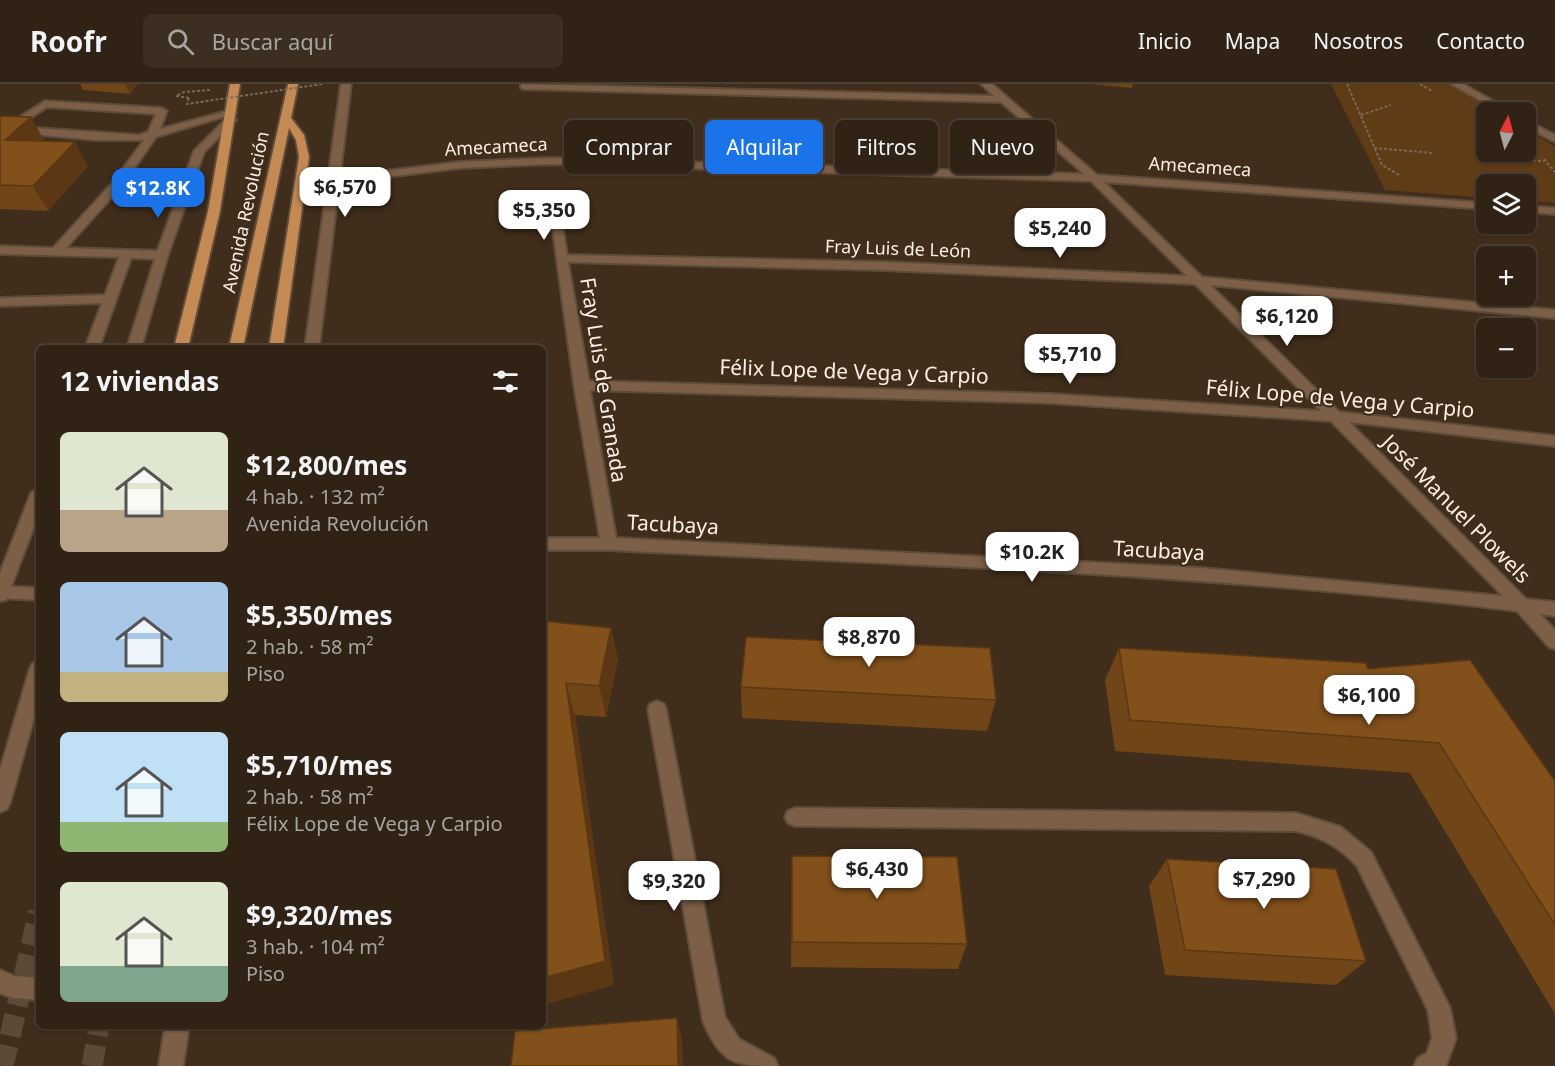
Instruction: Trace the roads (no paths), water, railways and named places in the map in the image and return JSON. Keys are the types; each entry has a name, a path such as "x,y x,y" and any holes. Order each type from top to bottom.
{"main road":[{"name":"Avenida Revolución","path":"237,345 292,84"},
{"name":"Avenida Revolución","path":"182,345 214,211 235,86"},
{"path":"276,345 304,157 303,141 296,128 284,117"}],"street":[{"path":"312,345 346,84"},
{"name":"José Manuel Plowels","path":"986,84 1094,178 1522,604 1555,642"},
{"path":"1456,84 1489,102"},
{"path":"526,98 524,85 1002,99"},
{"path":"3,129 45,104 160,109 163,113 124,175 57,251"},
{"path":"3,129 122,139 150,136 231,117"},
{"path":"135,345 162,255 199,151 231,117"},
{"path":"1536,129 1555,139"},
{"name":"Amecameca","path":"335,180 460,165 549,161 1094,178 1476,205"},
{"path":"1536,210 1555,212"},
{"name":"Fray Luis de Granada","path":"555,218 609,544"},
{"path":"0,250 162,255"},
{"path":"93,345 126,254"},
{"name":"Fray Luis de León","path":"562,258 885,266 1198,280 1555,314"},
{"path":"0,303 109,300"},
{"name":"Félix Lope de Vega y Carpio","path":"581,385 746,388 1028,399 1333,416 1555,441"},
{"path":"36,501 1,593 36,594"},
{"name":"Tacubaya","path":"546,544 609,544 1246,578 1555,609"},
{"path":"0,803 36,678"},
{"path":"657,709 714,1020 731,1047 766,1066"},
{"path":"795,817 1296,822 1321,827 1346,839 1364,859 1439,1008 1444,1038 1436,1061 1426,1066"},
{"path":"0,981 13,987 36,989"},
{"path":"171,1066 177,1029"}],"tunnel":[{"path":"3,1066 36,925"},
{"path":"92,1066 98,1029"}]}
